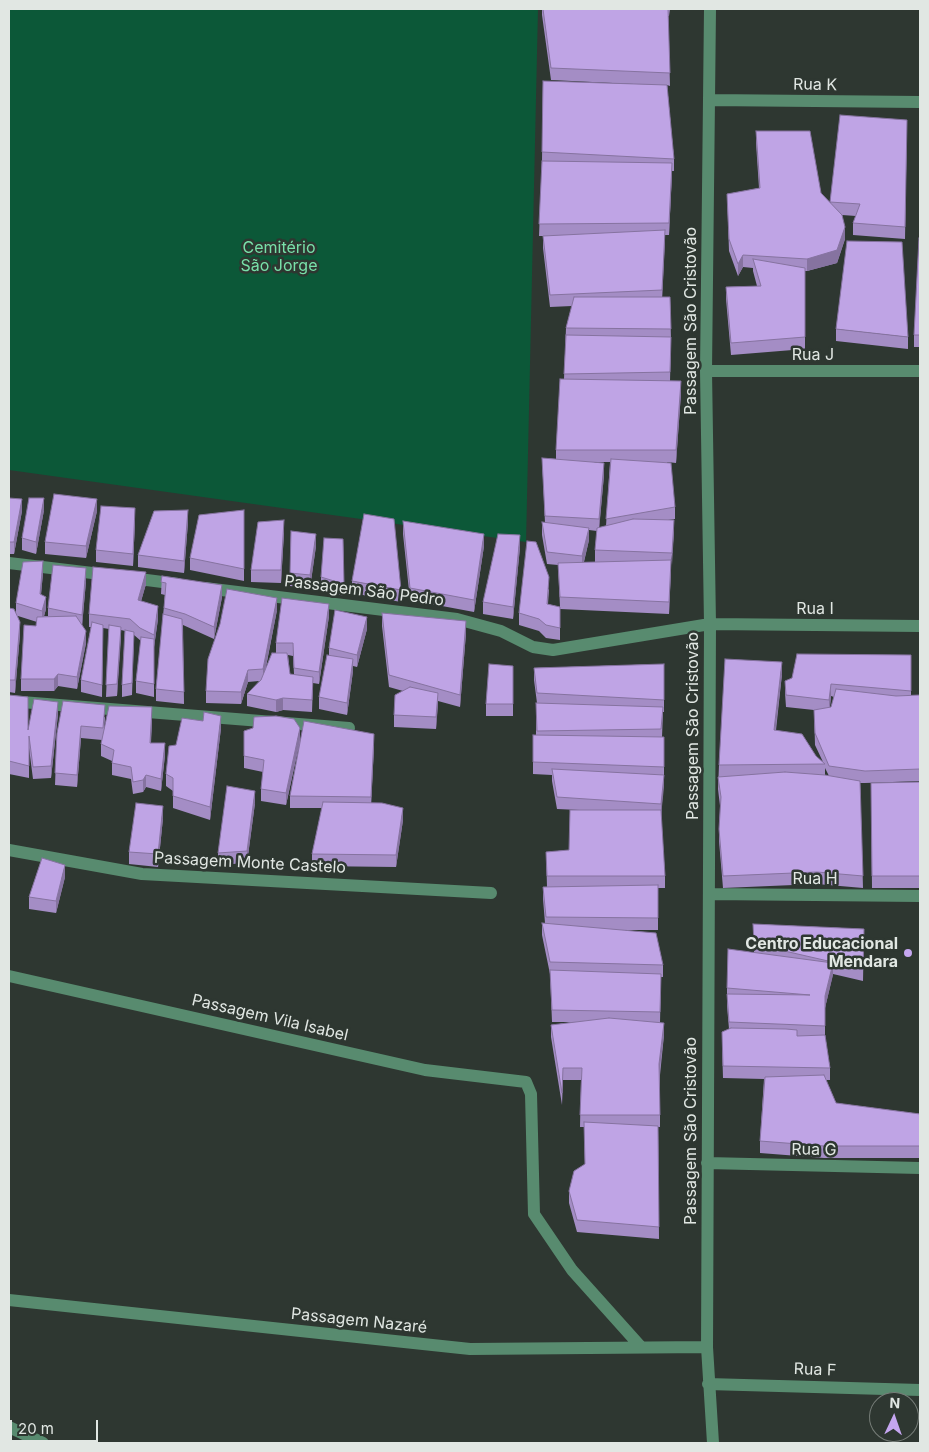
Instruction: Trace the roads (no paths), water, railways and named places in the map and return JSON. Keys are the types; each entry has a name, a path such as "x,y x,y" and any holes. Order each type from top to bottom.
{"street":[{"name":"Passagem São Cristovão","path":"710,9 706,372 710,624 707,1347 712,1443"},
{"name":"Rua K","path":"709,100 920,102"},
{"name":"Rua J","path":"706,372 920,371"},
{"name":"Passagem São Pedro","path":"9,563 457,619 501,631 533,647 553,650 710,624"},
{"name":"Rua I","path":"710,624 920,626"},
{"path":"9,702 349,728"},
{"name":"Passagem Monte Castelo","path":"9,850 142,874 491,893"},
{"name":"Rua H","path":"709,894 920,896"},
{"name":"Passagem Vila Isabel","path":"9,976 425,1070 526,1082 531,1094 534,1214 572,1270 641,1347"},
{"name":"Rua G","path":"707,1163 920,1168"},
{"name":"Passagem Nazaré","path":"9,1300 470,1349 707,1347"},
{"name":"Rua F","path":"708,1384 920,1390"},
{"path":"9,1427 43,1443"}],"place":[{"name":"Centro Educacional Mendara","path":"908,953"}],"park label":[{"name":"Cemitério São Jorge","path":"279,257"}]}
